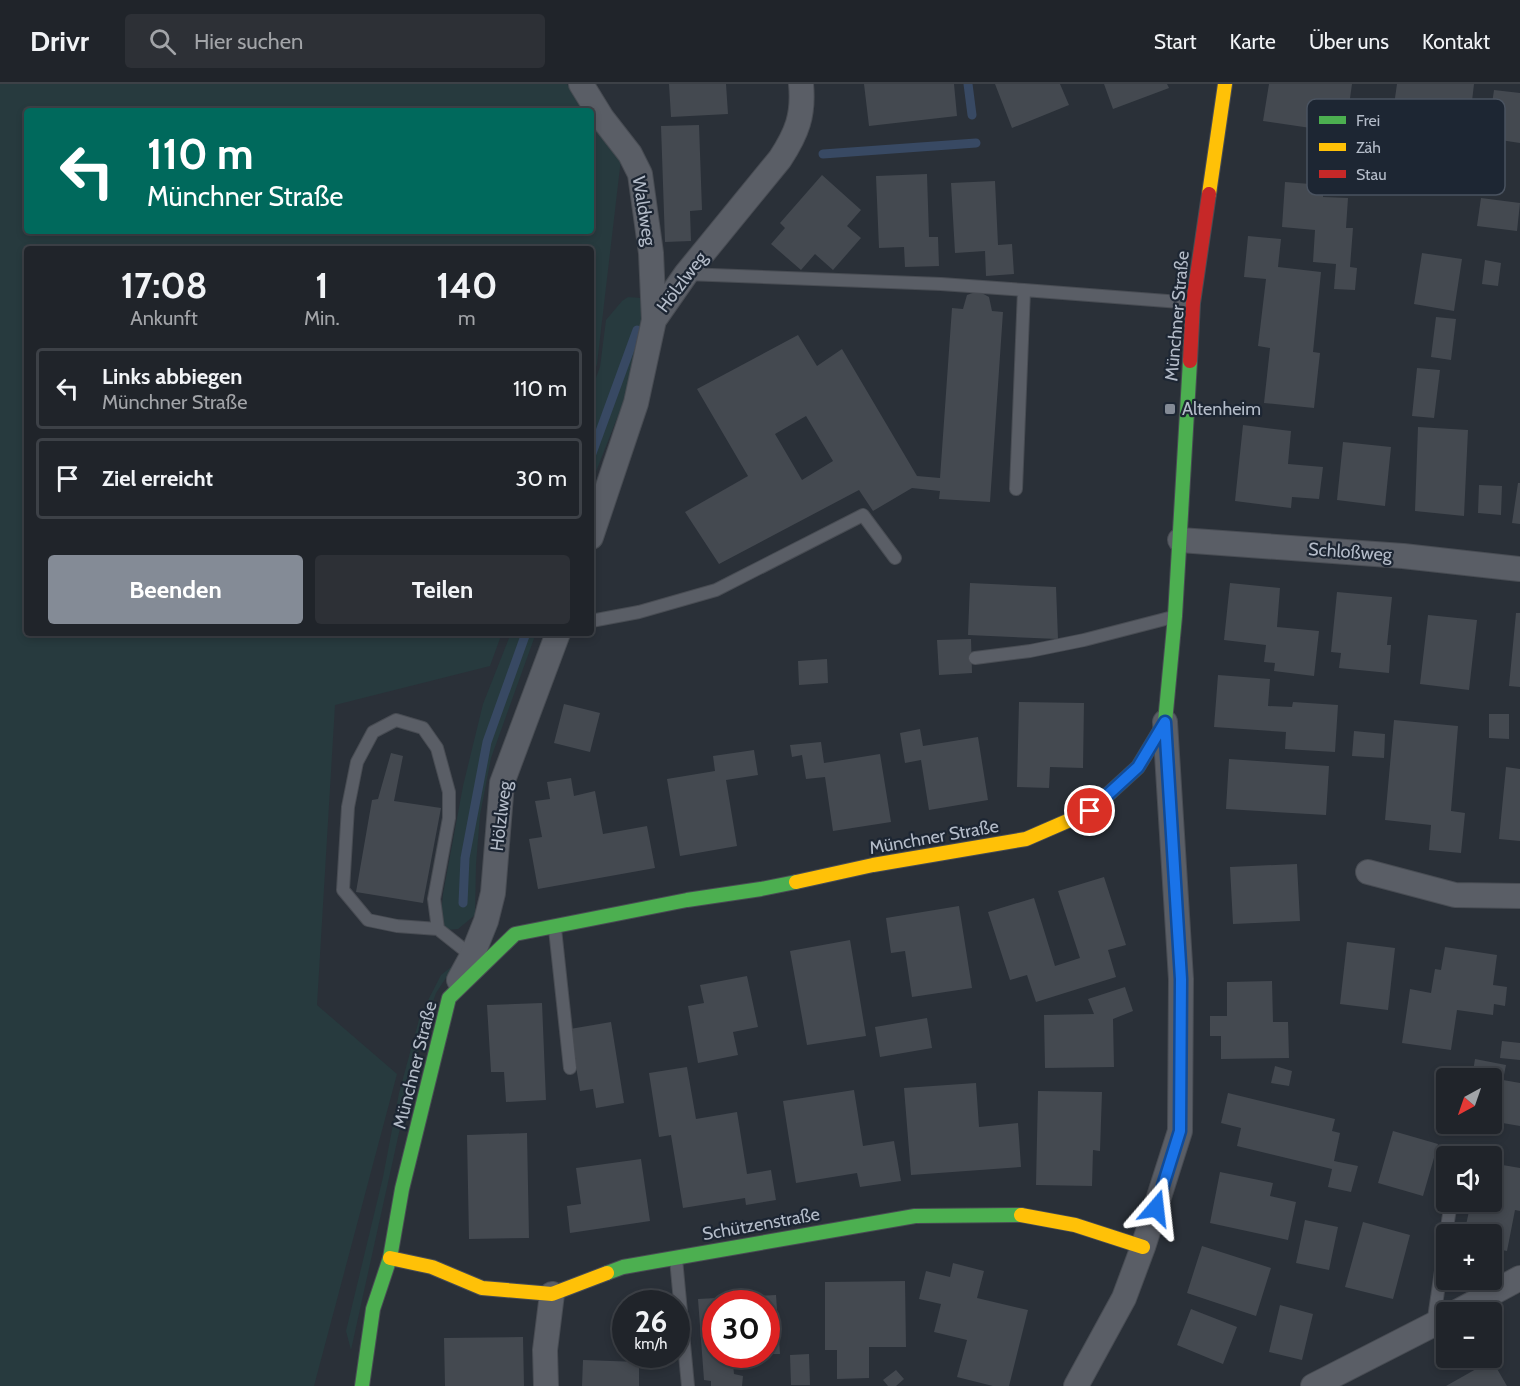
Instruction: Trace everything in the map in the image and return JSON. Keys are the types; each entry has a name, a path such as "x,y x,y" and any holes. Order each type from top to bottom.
{"street":[{"name":"Waldweg","path":"581,84 602,118 630,154 640,174 651,253 654,320"},
{"name":"Hölzlweg","path":"594,528 636,403 654,320 686,274 780,159 792,141 800,122 801,84"},
{"name":"Münchner Straße","path":"362,1386 373,1309 390,1258 402,1189 449,998 514,934 687,900 772,887 873,865 1026,839 1090,811 1138,767 1165,722 1175,616 1193,303 1225,84"},
{"name":"Schloßweg","path":"1180,540 1403,556 1520,569"},
{"name":"Hölzlweg","path":"449,998 472,956 486,921 493,893 502,783 557,636"},
{"path":"1076,1386 1124,1298 1180,1131 1181,979 1165,722"},
{"path":"1368,872 1455,895 1520,896"},
{"name":"Schützenstraße","path":"390,1258 432,1268 482,1288 552,1294 623,1267 915,1216 1025,1215 1075,1225 1143,1247"},
{"path":"1476,1302 1520,1278"},
{"path":"546,1386 545,1350 552,1294"},
{"path":"1313,1386 1436,1324"}],"lane":[{"path":"686,274 940,284 1193,303"},
{"path":"1016,489 1024,290"},
{"path":"594,620 639,612 716,590 863,515 896,558"},
{"path":"975,658 1030,651 1084,640 1175,616"},
{"path":"438,929 434,899 449,818 449,792 437,748 423,728 396,720 373,732 357,762 348,807 343,890 368,920 397,926 438,929 472,956"},
{"path":"555,926 570,1068"},
{"path":"676,1257 688,1386"}],"green space":[{"path":"0,84 567,84 584,108 24,108 24,234 594,234 594,121 621,159 597,364 594,373 594,246 24,246 24,636 501,636 490,666 335,705 317,1005 397,1074 314,1386 0,1386"},
{"path":"628,297 641,298 648,303 633,378 594,476 594,383 600,367 606,320"},
{"path":"510,636 535,636 491,758 480,815 475,915 458,929 445,930 441,915 443,894 463,786 483,704"},
{"path":"455,964 436,993 425,1025 351,1350 346,1331 383,1177 399,1093 420,1016 441,975"}],"building":[{"path":"669,84 726,84 728,114 671,117"},
{"path":"864,84 954,84 957,116 869,126"},
{"path":"995,84 1060,84 1069,105 1012,128"},
{"path":"1104,84 1167,84 1169,88 1113,109"},
{"path":"1269,84 1352,84 1350,99 1307,99 1307,127 1263,121"},
{"path":"1397,84 1474,84 1472,99 1395,99"},
{"path":"1494,90 1520,93 1520,143 1505,141 1505,99 1493,99"},
{"path":"699,125 702,210 690,211 691,241 665,242 661,126"},
{"path":"927,174 929,237 938,237 939,266 905,267 904,247 879,248 876,176"},
{"path":"822,175 861,210 847,226 861,238 833,270 815,254 801,270 771,244 785,228 780,223"},
{"path":"995,181 998,245 1012,244 1014,274 986,276 985,251 955,253 951,183"},
{"path":"1285,182 1307,184 1307,195 1348,198 1346,228 1353,228 1350,267 1357,268 1355,290 1334,289 1336,264 1313,262 1315,230 1282,227"},
{"path":"1481,198 1520,203 1517,231 1477,226"},
{"path":"1248,236 1281,239 1278,267 1321,272 1313,352 1320,353 1314,408 1264,403 1270,348 1258,346 1266,279 1244,277"},
{"path":"1422,253 1462,259 1454,311 1414,304"},
{"path":"1485,260 1501,263 1498,286 1482,284"},
{"path":"978,291 989,297 992,311 1003,312 990,502 939,499 940,491 912,488 873,511 859,490 719,564 685,512 748,476 697,389 798,335 817,366 842,349 917,476 940,478 952,308 963,309 967,295","holes":["806,416 833,461 802,480 775,434"]},
{"path":"1436,317 1456,319 1451,360 1431,357"},
{"path":"1417,368 1440,370 1434,418 1412,416"},
{"path":"1243,425 1291,431 1288,464 1323,467 1319,499 1292,497 1291,508 1235,501"},
{"path":"1418,427 1468,430 1464,516 1415,511"},
{"path":"1343,442 1391,447 1385,506 1337,500"},
{"path":"1518,483 1520,483 1520,524 1512,523"},
{"path":"1479,485 1502,486 1501,515 1478,513"},
{"path":"970,583 1056,587 1058,639 968,635"},
{"path":"1230,583 1280,588 1277,627 1319,631 1314,676 1274,671 1275,663 1264,662 1266,645 1224,640"},
{"path":"1337,592 1392,597 1387,645 1391,645 1389,673 1339,668 1341,653 1331,652"},
{"path":"1516,613 1520,613 1520,687 1509,686"},
{"path":"1428,615 1477,620 1469,690 1420,684"},
{"path":"971,639 972,673 939,675 937,640"},
{"path":"827,659 828,683 799,685 798,661"},
{"path":"1218,675 1270,679 1268,706 1292,707 1293,702 1338,705 1335,752 1285,749 1286,732 1214,727"},
{"path":"1019,702 1084,703 1083,768 1050,767 1049,788 1017,787"},
{"path":"564,704 600,713 590,752 554,743"},
{"path":"1489,714 1509,714 1509,739 1489,738"},
{"path":"1394,720 1458,726 1451,811 1465,813 1461,853 1429,850 1431,825 1385,820"},
{"path":"920,729 923,746 978,737 988,800 929,810 921,760 905,763 900,733"},
{"path":"1354,731 1385,734 1384,758 1352,756"},
{"path":"821,742 824,763 880,754 891,822 833,831 825,777 806,779 802,755 792,757 790,745"},
{"path":"754,750 758,775 726,780 737,846 680,856 667,779 715,771 713,756"},
{"path":"391,753 403,756 394,801 441,808 423,903 356,892 372,800 378,799"},
{"path":"1229,759 1329,766 1326,815 1226,809"},
{"path":"1506,767 1520,769 1520,841 1499,839"},
{"path":"571,778 574,796 595,791 603,834 647,826 655,868 538,889 529,839 542,837 535,801 550,799 547,782"},
{"path":"1297,864 1300,921 1233,924 1230,867"},
{"path":"1104,877 1126,945 1108,950 1116,977 1036,1002 1027,975 1010,980 988,912 1034,898 1055,966 1080,958 1058,891"},
{"path":"959,906 972,988 912,997 905,951 891,953 886,918"},
{"path":"850,940 866,1036 807,1045 790,951"},
{"path":"1347,942 1395,948 1388,1010 1340,1004"},
{"path":"1445,947 1497,955 1493,985 1507,987 1505,1006 1494,1004 1493,1015 1457,1010 1451,1050 1402,1043 1410,989 1431,993 1435,969 1441,970"},
{"path":"747,976 758,1027 733,1032 738,1055 698,1063 688,1006 704,1003 700,985"},
{"path":"1272,981 1273,1022 1288,1022 1289,1058 1221,1059 1221,1036 1210,1036 1210,1016 1227,1016 1227,982"},
{"path":"1125,987 1133,1011 1113,1019 1114,1067 1045,1068 1044,1015 1094,1014 1088,999"},
{"path":"542,1003 546,1100 506,1102 504,1072 491,1072 487,1005"},
{"path":"927,1018 932,1048 880,1057 875,1027"},
{"path":"611,1022 624,1103 596,1108 593,1089 580,1091 570,1029"},
{"path":"1502,1041 1520,1043 1520,1060 1500,1058"},
{"path":"1475,1059 1506,1065 1503,1080 1520,1083 1520,1126 1502,1123 1502,1068 1474,1068"},
{"path":"1275,1066 1292,1071 1289,1086 1271,1083"},
{"path":"687,1067 696,1119 737,1112 747,1174 771,1170 776,1200 746,1205 745,1198 683,1208 671,1135 659,1137 649,1073"},
{"path":"976,1083 979,1127 1018,1123 1021,1167 911,1175 904,1088"},
{"path":"854,1090 863,1146 894,1141 901,1181 860,1187 857,1173 796,1183 783,1101"},
{"path":"1038,1091 1102,1092 1100,1151 1093,1150 1092,1186 1036,1185"},
{"path":"1228,1093 1335,1119 1332,1131 1340,1133 1334,1161 1358,1166 1351,1192 1328,1187 1332,1169 1237,1146 1241,1128 1221,1123"},
{"path":"1393,1131 1438,1144 1423,1196 1378,1183"},
{"path":"527,1133 529,1238 469,1239 467,1135"},
{"path":"641,1159 650,1221 570,1233 567,1206 581,1204 576,1168"},
{"path":"1502,1165 1520,1168 1520,1211 1515,1210 1507,1251 1502,1250 1502,1224 1466,1224 1469,1212 1502,1212"},
{"path":"1220,1172 1273,1183 1270,1196 1296,1202 1288,1240 1210,1223"},
{"path":"1305,1220 1338,1227 1329,1270 1296,1263"},
{"path":"1363,1222 1410,1235 1393,1299 1345,1287"},
{"path":"1202,1246 1271,1268 1256,1316 1187,1293"},
{"path":"953,1263 984,1271 977,1298 1028,1310 1009,1386 993,1386 957,1377 967,1340 934,1332 941,1304 919,1299 926,1271 950,1277"},
{"path":"905,1281 906,1347 869,1347 869,1378 837,1379 837,1350 825,1350 825,1282"},
{"path":"698,1299 702,1299 702,1353"},
{"path":"1280,1305 1313,1314 1302,1360 1269,1352"},
{"path":"1191,1309 1237,1327 1223,1364 1177,1345"},
{"path":"523,1337 524,1386 445,1386 444,1338"},
{"path":"809,1354 810,1385 791,1385 790,1355"},
{"path":"583,1360 612,1361 612,1368 639,1368 639,1386 582,1386"},
{"path":"703,1368 733,1368 734,1374 743,1376 742,1386 711,1386 711,1381 704,1380"},
{"path":"1478,1368 1497,1368 1507,1386 1446,1386"},
{"path":"896,1370 904,1379 896,1386 888,1386 883,1380"}],"waterway":[{"path":"968,84 972,115"},
{"path":"823,154 976,143"},
{"path":"594,448 637,330"},
{"path":"463,903 465,858 487,742 525,636"}],"traffic: fast":[{"path":"1079,816 1090,811 1138,767 1165,722 1175,616 1190,361"},
{"path":"362,1386 373,1309 390,1258 402,1189 449,998 515,934 687,900 796,882"},
{"path":"607,1273 623,1267 915,1216 1021,1215"}],"traffic: slow":[{"path":"1209,194 1225,84"},
{"path":"796,882 873,865 1026,839 1079,816"},
{"path":"1021,1215 1075,1225 1143,1247"},
{"path":"390,1258 432,1267 482,1288 552,1294 607,1273"}],"traffic: jam":[{"path":"1190,361 1193,303 1209,194"}],"place":[{"name":"Altenheim","path":"1170,409"}],"route":[{"path":"1090,811 1138,767 1165,722 1181,979 1180,1131 1156,1208"}]}
